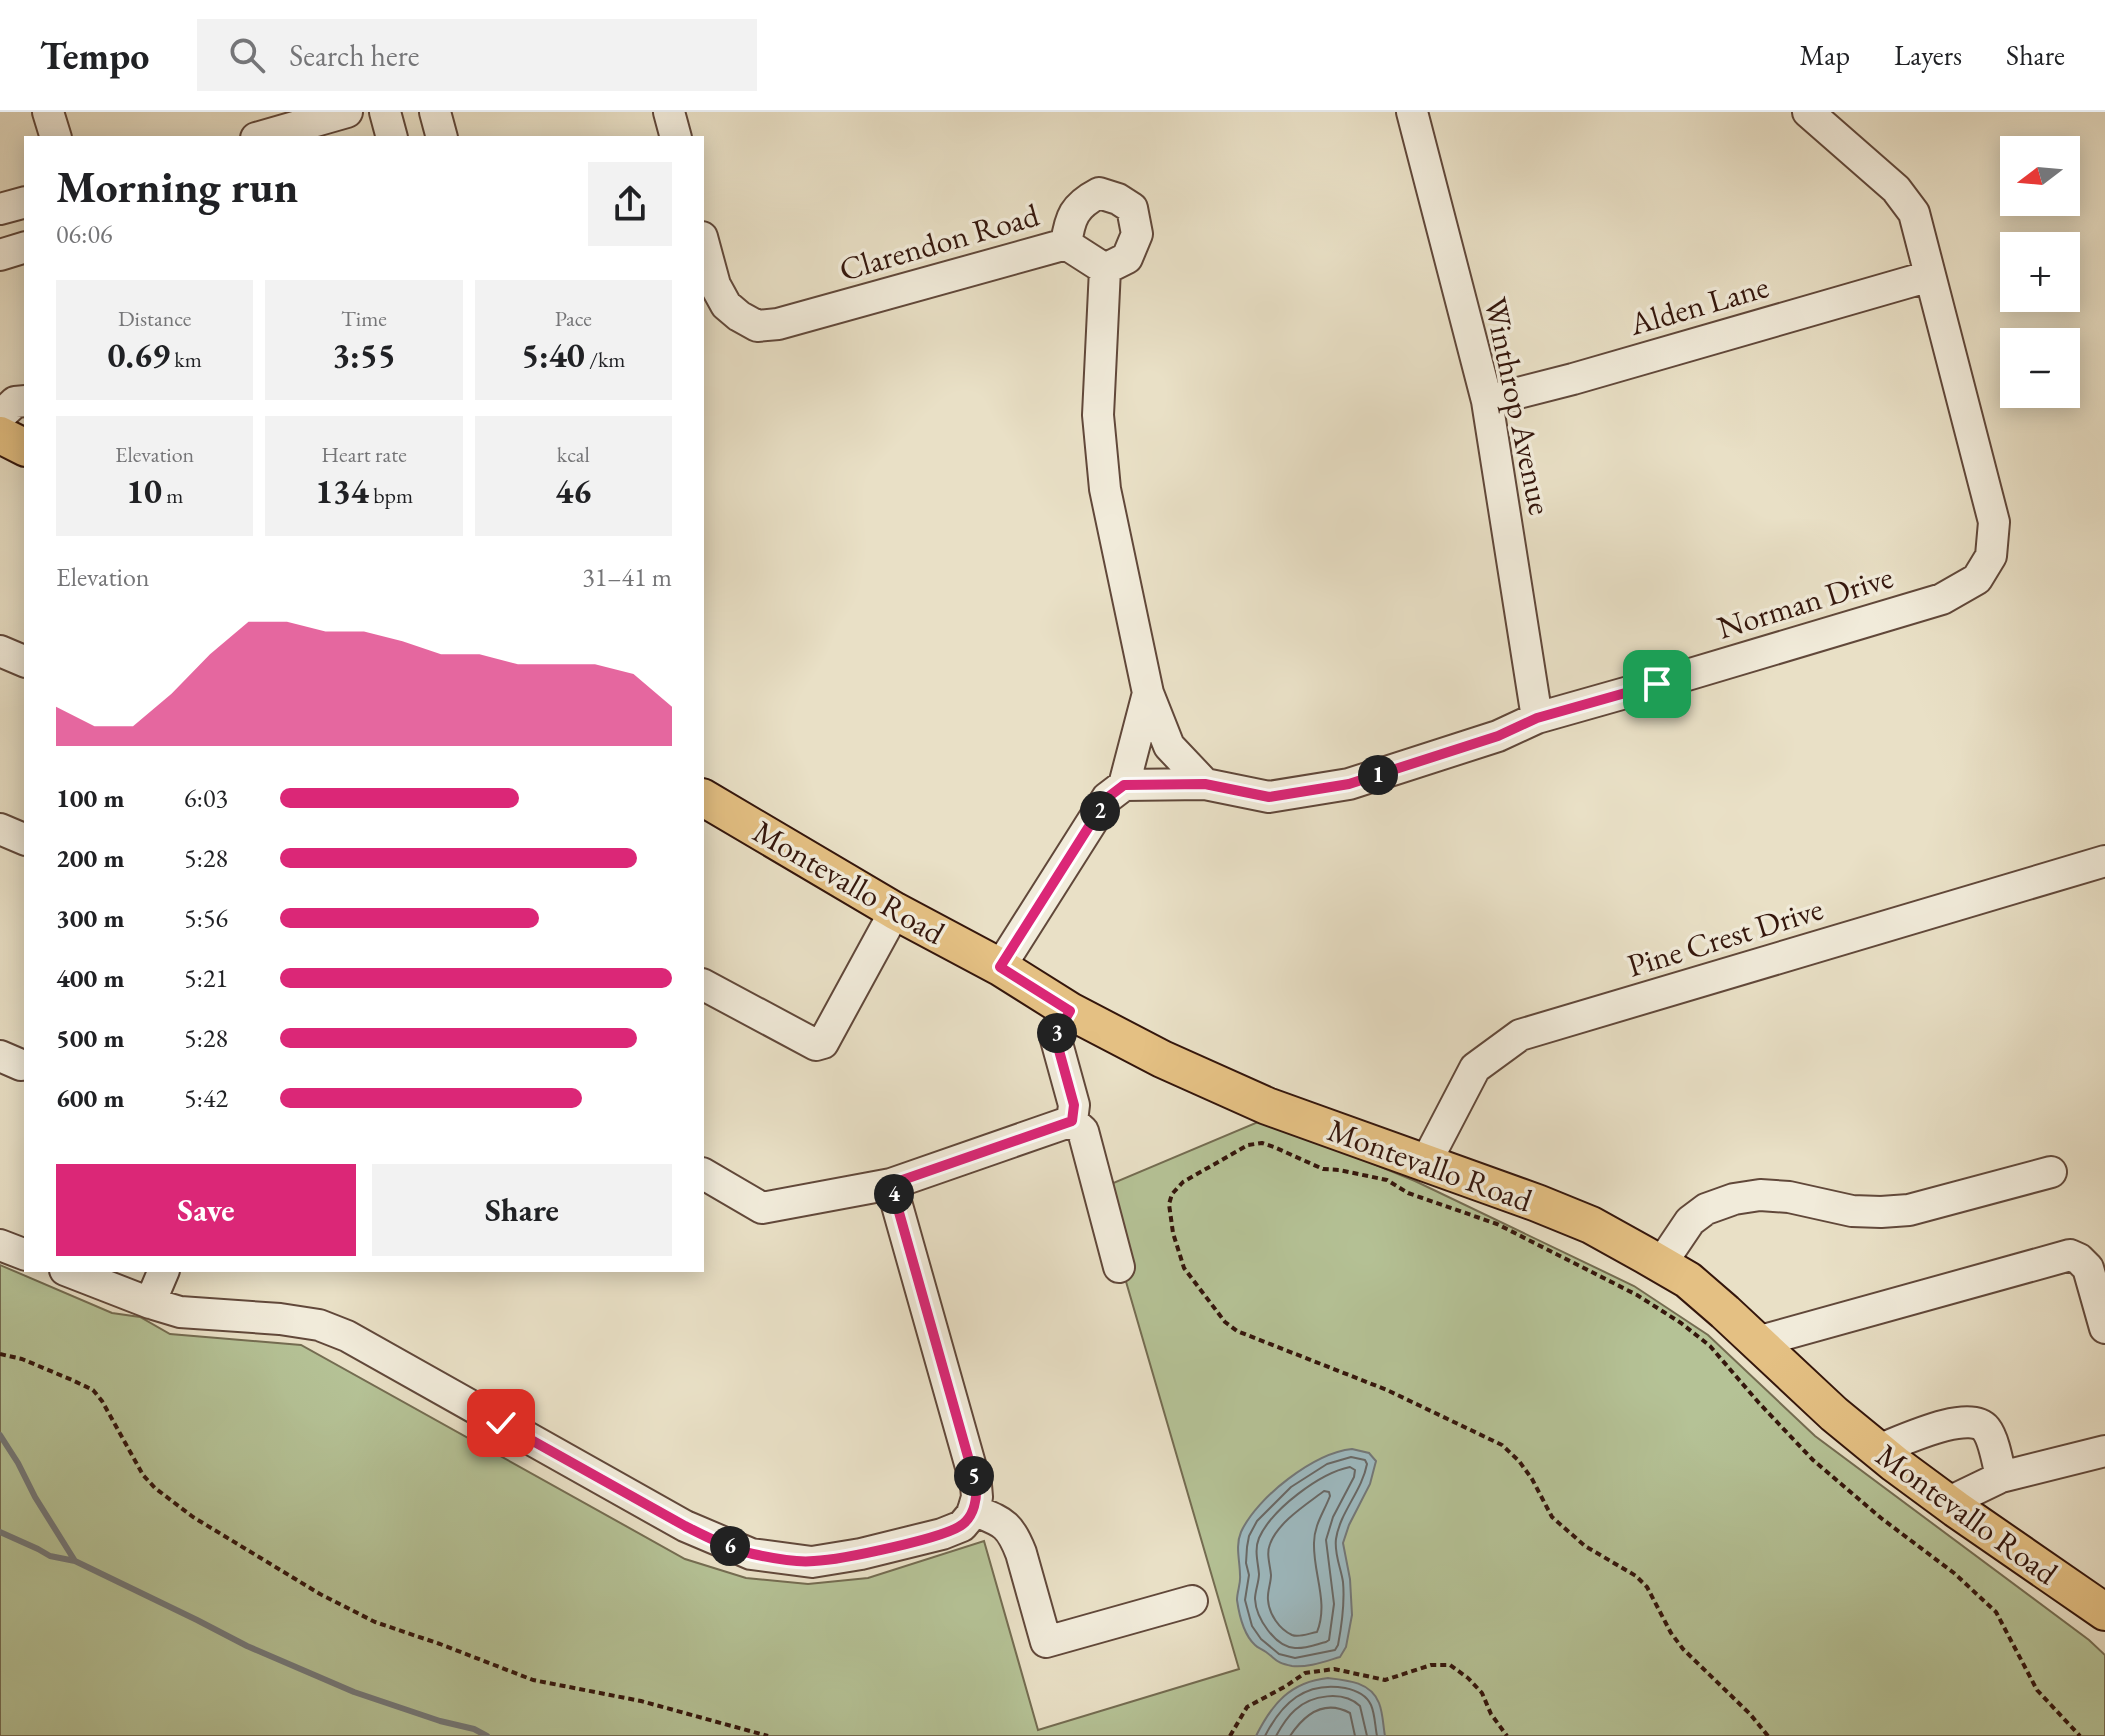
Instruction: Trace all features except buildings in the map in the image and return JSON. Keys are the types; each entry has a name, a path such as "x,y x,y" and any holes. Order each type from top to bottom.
{"main road":[{"path":"0,435 24,447"},
{"name":"Montevallo Road","path":"704,798 895,911 1000,967 1070,1011 1162,1059 1267,1106 1591,1225 1661,1264 1688,1280 1834,1414 1878,1450 1947,1503 2105,1612"}],"street":[{"path":"48,112 55,136"},
{"path":"385,112 391,136"},
{"path":"435,112 441,136"},
{"path":"669,112 675,136"},
{"name":"Winthrop Avenue","path":"1412,112 1487,401 1537,718"},
{"name":"Norman Drive","path":"1124,785 1205,784 1269,797 1349,784 1498,736 1537,718 1942,599 1977,579 1991,556 1994,522 1914,213 1896,189 1808,112"},
{"path":"271,136 334,123"},
{"path":"1066,244 1068,225 1083,201 1099,193 1118,199 1132,208 1137,234 1127,258 1105,269 1098,415 1105,489 1148,693 1169,746 1205,784"},
{"path":"0,209 24,203"},
{"name":"Clarendon Road","path":"704,244 715,285 726,305 757,326 778,324 1066,244 1105,269"},
{"path":"0,255 24,248"},
{"name":"Alden Lane","path":"1487,401 1930,276"},
{"path":"0,416 15,402 24,401"},
{"path":"0,651 24,661"},
{"path":"1000,967 1107,798 1124,785 1148,693"},
{"path":"0,829 24,839"},
{"name":"Pine Crest Drive","path":"1426,1162 1475,1068 1520,1035 2105,861"},
{"path":"704,985 816,1045 823,1043 895,911"},
{"path":"1070,1011 1055,1036 1074,1105 1072,1121"},
{"path":"704,1174 762,1208 891,1184 1072,1121"},
{"path":"1072,1121 1083,1131 1119,1267"},
{"path":"1661,1264 1690,1221 1706,1209 1734,1199 1760,1195 1789,1197 1852,1211 1909,1210 2051,1172"},
{"path":"70,1272 180,1312 319,1325 347,1336 685,1526 751,1554 812,1562 861,1554 952,1530 962,1526 973,1510 977,1497 891,1184"},
{"path":"0,1245 24,1254"},
{"path":"1757,1342 2070,1255 2088,1268 2105,1328"},
{"path":"150,1303 163,1272"},
{"path":"1878,1450 1951,1423 1970,1421 1979,1423 1988,1431 2001,1477"},
{"path":"1947,1503 2001,1477 2105,1451"},
{"path":"973,1510 1003,1523 1016,1538 1046,1642 1192,1601"}],"path":[{"path":"1768,1736 1750,1714 1683,1649 1647,1587 1636,1576 1585,1546 1552,1517 1526,1470 1502,1445 1387,1390 1237,1331 1225,1322 1184,1268 1173,1233 1169,1204 1172,1194 1183,1182 1248,1145 1262,1143 1323,1169 1387,1180 1408,1193 1484,1219 1637,1295 1710,1346 1776,1423 1813,1460 1881,1518 1954,1573 1996,1612 2037,1690 2080,1736"},
{"path":"0,1354 48,1369 93,1390 143,1475 161,1493 276,1569 361,1615 533,1680 641,1701 768,1736"},
{"path":"1230,1736 1247,1707 1305,1673 1334,1669 1385,1680 1431,1665 1450,1665 1468,1678 1482,1693 1491,1714 1507,1736"}],"green space":[{"path":"1265,1119 1415,1181 1634,1286 1708,1335 1815,1436 2105,1655 2105,1736 0,1736 0,1265 112,1313 140,1317 170,1334 301,1345 685,1559 746,1578 808,1584 868,1578 984,1541 1038,1730 1239,1669 1099,1189"}],"water":[{"path":"1352,1449 1369,1453 1376,1461 1370,1484 1343,1543 1350,1579 1352,1615 1346,1647 1340,1657 1323,1662 1298,1666 1283,1664 1255,1645 1243,1624 1237,1600 1239,1537 1260,1505 1288,1479 1321,1459"},
{"path":"1328,1678 1358,1683 1375,1696 1385,1736 1256,1736 1284,1696 1303,1684"}],"waterway":[{"path":"0,1435 75,1561"},
{"path":"0,1532 50,1556 75,1561 247,1646 354,1692 474,1729 487,1736"}],"route":[{"path":"501,1423 685,1526 751,1554 812,1562 861,1554 962,1526 972,1514 977,1497 976,1485 891,1184 1072,1121 1074,1105 1055,1036 1070,1011 1000,967 1107,798 1124,785 1205,784 1269,797 1349,784 1498,736 1537,718 1657,684"}]}
